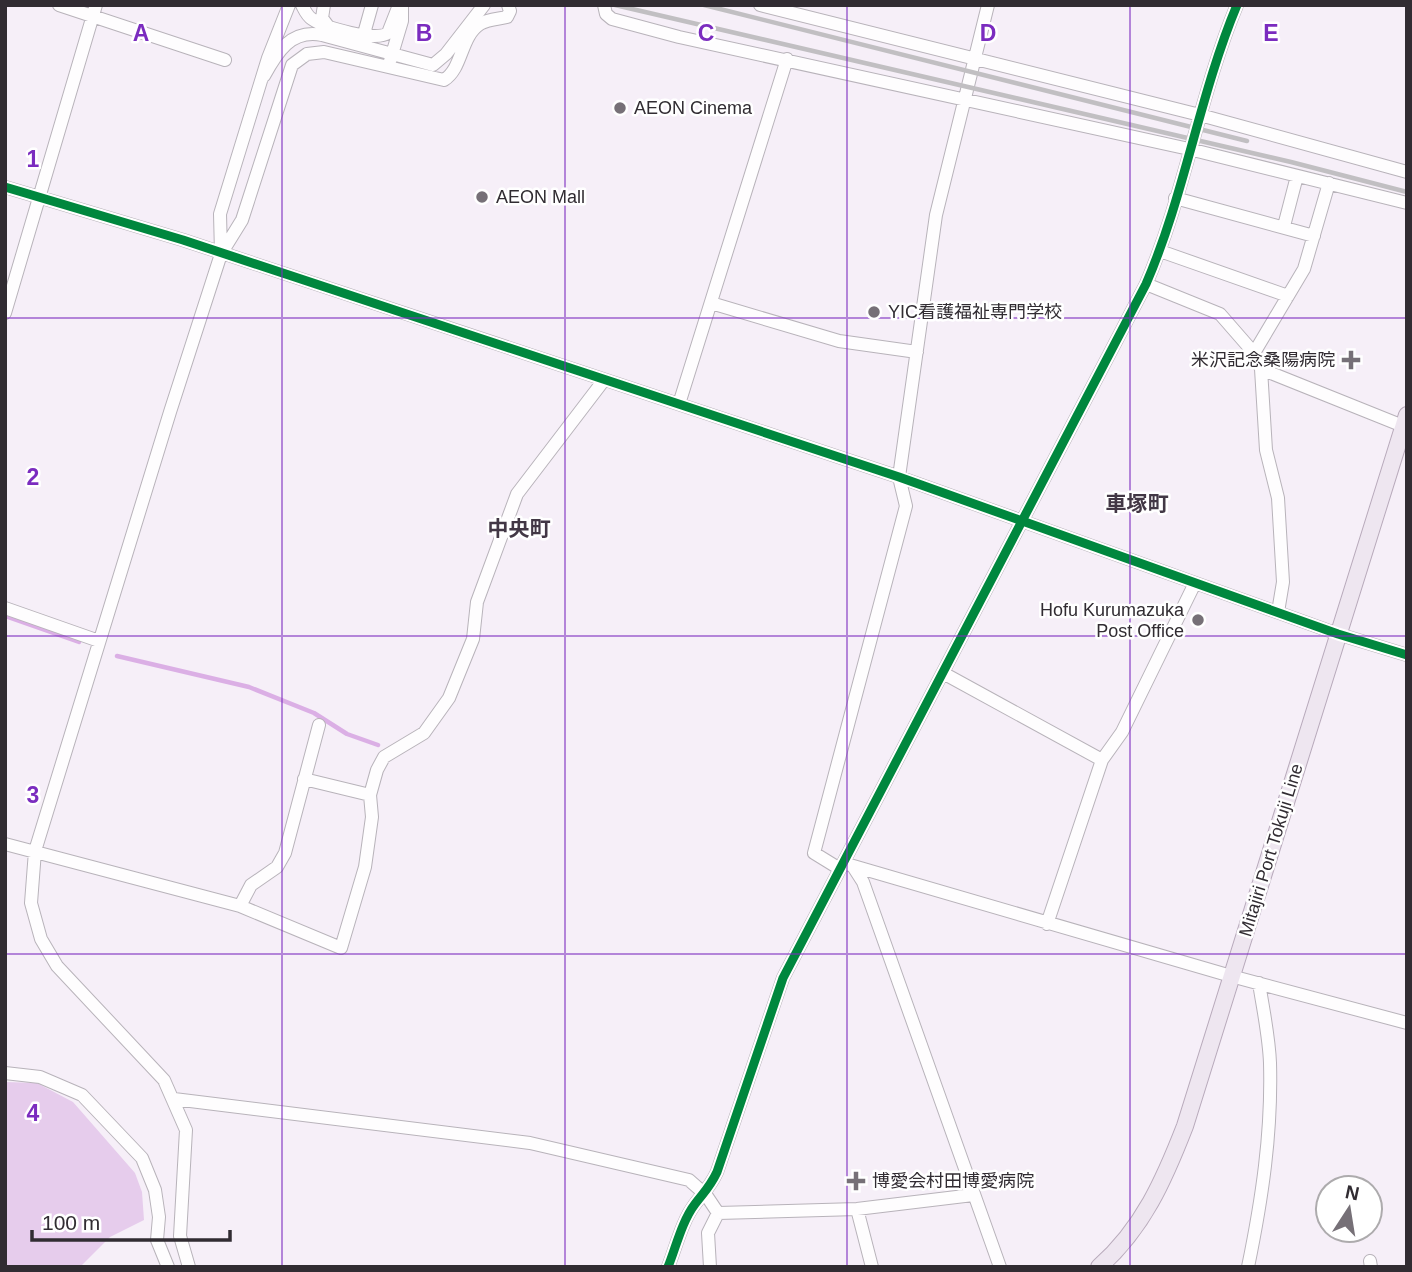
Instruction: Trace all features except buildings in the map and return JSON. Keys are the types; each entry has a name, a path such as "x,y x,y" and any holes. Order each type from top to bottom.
{"main road":[{"name":"Mitajiri Port Tokuji Line","path":"1099,1267 1131,1233 1166,1176 1405,421"}],"street":[{"path":"59,5 95,11 225,60"},
{"path":"222,254 220,214 289,5"},
{"path":"302,5 312,19 369,37 385,36 400,5"},
{"path":"324,5 321,18 328,26"},
{"path":"369,37 365,30 372,5"},
{"path":"381,66 394,55 400,5"},
{"path":"264,76 281,48 306,34 428,66 437,64 484,5"},
{"path":"189,1267 180,1236 186,1130 174,1099 151,1064 57,966 41,939 31,903 35,851 222,254 242,220 288,73 296,60 307,54 324,52 444,80 450,76 461,50 477,27 507,17 510,11 508,5"},
{"path":"604,5 606,15 628,24 1189,149 1407,203"},
{"path":"760,5 1200,115 1407,172"},
{"path":"988,5 936,215 899,477 906,506 814,853 846,867 1407,1023"},
{"path":"668,1267 696,1202 706,1195 717,1172 783,978 846,867 943,673 1146,284 1160,251 1216,55 1237,5"},
{"path":"5,313 95,11"},
{"path":"680,404 787,59"},
{"path":"1284,226 1297,176"},
{"path":"1255,352 1304,269 1329,183"},
{"path":"5,187 222,254 899,477 1338,634 1407,655"},
{"path":"1175,198 1314,236"},
{"path":"1160,251 1288,296"},
{"path":"1146,284 1220,314 1255,352 1261,369 1266,450 1278,498 1283,582 1278,612"},
{"path":"711,303 839,341 916,352"},
{"path":"1261,369 1405,421"},
{"path":"5,844 240,906 341,948 365,867 372,817 370,795 384,757 424,733 449,698 472,639 477,602 517,494 604,380"},
{"path":"1047,924 1102,760 1122,732 1195,583"},
{"path":"5,608 99,641"},
{"path":"943,673 1102,760"},
{"path":"240,906 251,885 277,867 285,853 319,725"},
{"path":"304,779 370,795"},
{"path":"846,867 863,882 1000,1267"},
{"path":"1248,1267 1266,1172 1270,1118 1270,1060 1259,983"},
{"path":"5,1073 40,1077 82,1096 142,1158 155,1190 159,1217 157,1240 168,1267"},
{"path":"174,1099 530,1143 690,1180 706,1195 718,1213"},
{"path":"718,1213 857,1209 973,1195"},
{"path":"857,1209 872,1267"},
{"path":"710,1267 708,1233 718,1213"}],"shaded area":[{"path":"5,1082 37,1083 73,1102 135,1173 142,1192 144,1220 110,1237 80,1267 5,1267"}],"waterway":[{"path":"5,616 79,642"},
{"path":"117,656 249,687 314,713 347,734 378,745"}],"railway":[{"path":"615,5 1291,162 1407,192"},
{"path":"704,5 1247,141"}],"cycle path":[{"path":"668,1267 686,1218 717,1172 783,978 1146,284 1160,250 1212,74 1237,5"},
{"path":"5,187 183,240 899,477 1338,634 1407,655"}],"place":[{"name":"AEON Cinema","path":"620,108"},
{"name":"AEON Mall","path":"482,197"},
{"name":"YIC看護福祉専門学校","path":"874,312"},
{"name":"米沢記念桑陽病院","path":"1351,360"},
{"name":"Hofu Kurumazuka Post Office","path":"1198,620"},
{"name":"博愛会村田博愛病院","path":"856,1181"}],"district":[{"name":"車塚町","path":"1137,503"},
{"name":"中央町","path":"519,528"}]}
